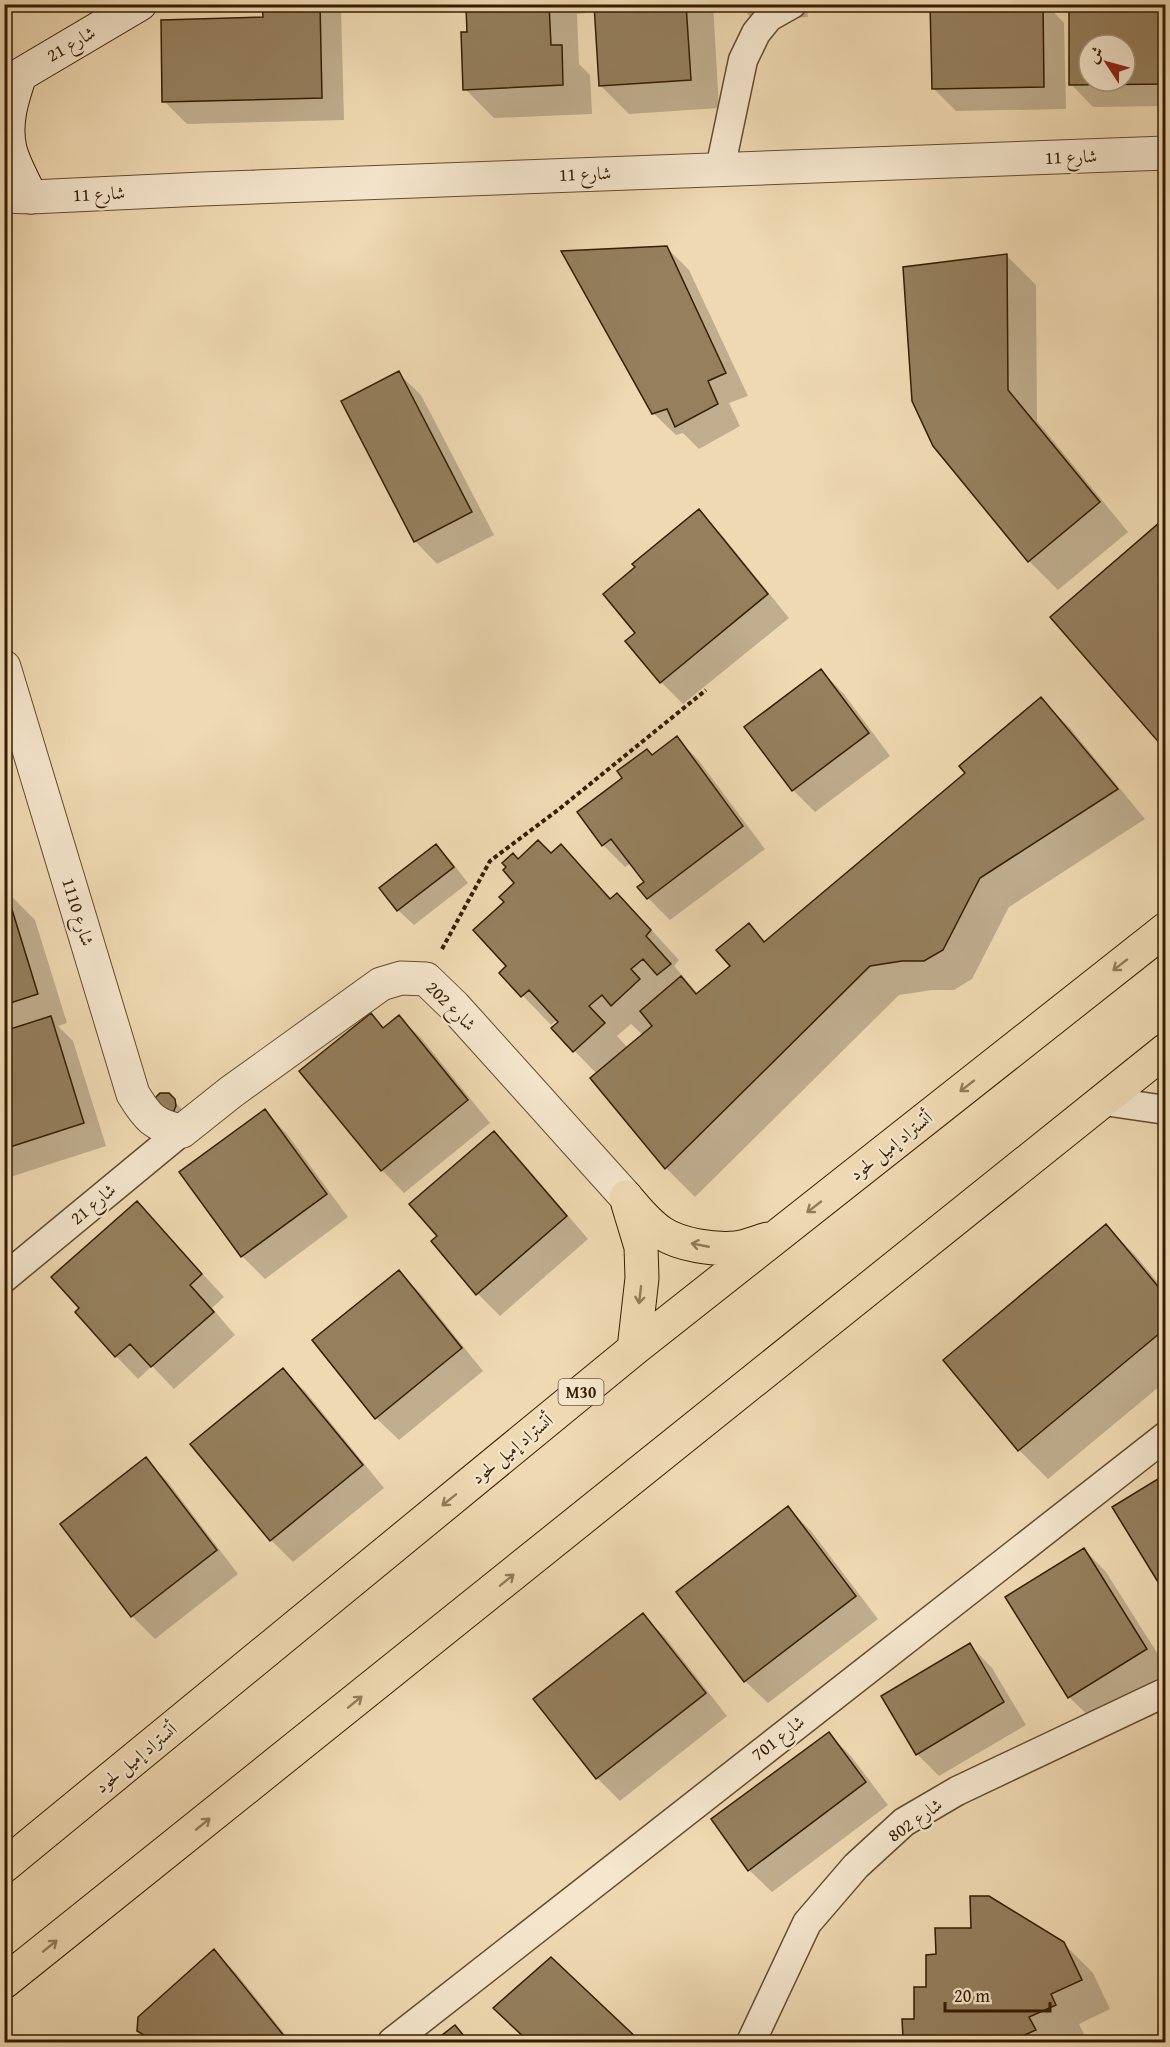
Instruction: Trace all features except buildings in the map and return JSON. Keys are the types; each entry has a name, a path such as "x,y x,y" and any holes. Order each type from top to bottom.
{"highway":[{"name":"أتستراد إميل لحود","path":"4,1866 634,1349 1166,928"},
{"path":"4,1982 1166,1050"},
{"path":"626,1197 644,1218 663,1234 680,1242 716,1249 737,1248 778,1236"},
{"path":"626,1197 641,1246 642,1278 634,1349"}],"street":[{"name":"شارع 21","path":"12,80 140,4"},
{"path":"720,169 743,60 756,33 769,17 792,4"},
{"path":"12,80 7,128 18,197"},
{"name":"شارع 11","path":"18,197 1166,153"},
{"name":"شارع 1110","path":"4,667 133,1094 149,1118 165,1128 182,1131"},
{"name":"شارع 202","path":"182,1131 231,1092 381,984 401,978 426,979 454,1006 626,1197"},
{"path":"1104,1101 1166,1110"},
{"name":"شارع 21","path":"4,1278 182,1131"},
{"name":"شارع 701","path":"392,2043 1166,1436"},
{"name":"شارع 802","path":"752,2043 807,1923 856,1866 904,1822 957,1791 1166,1692"}],"path":[{"path":"426,979 490,861 558,810 705,690"}]}
